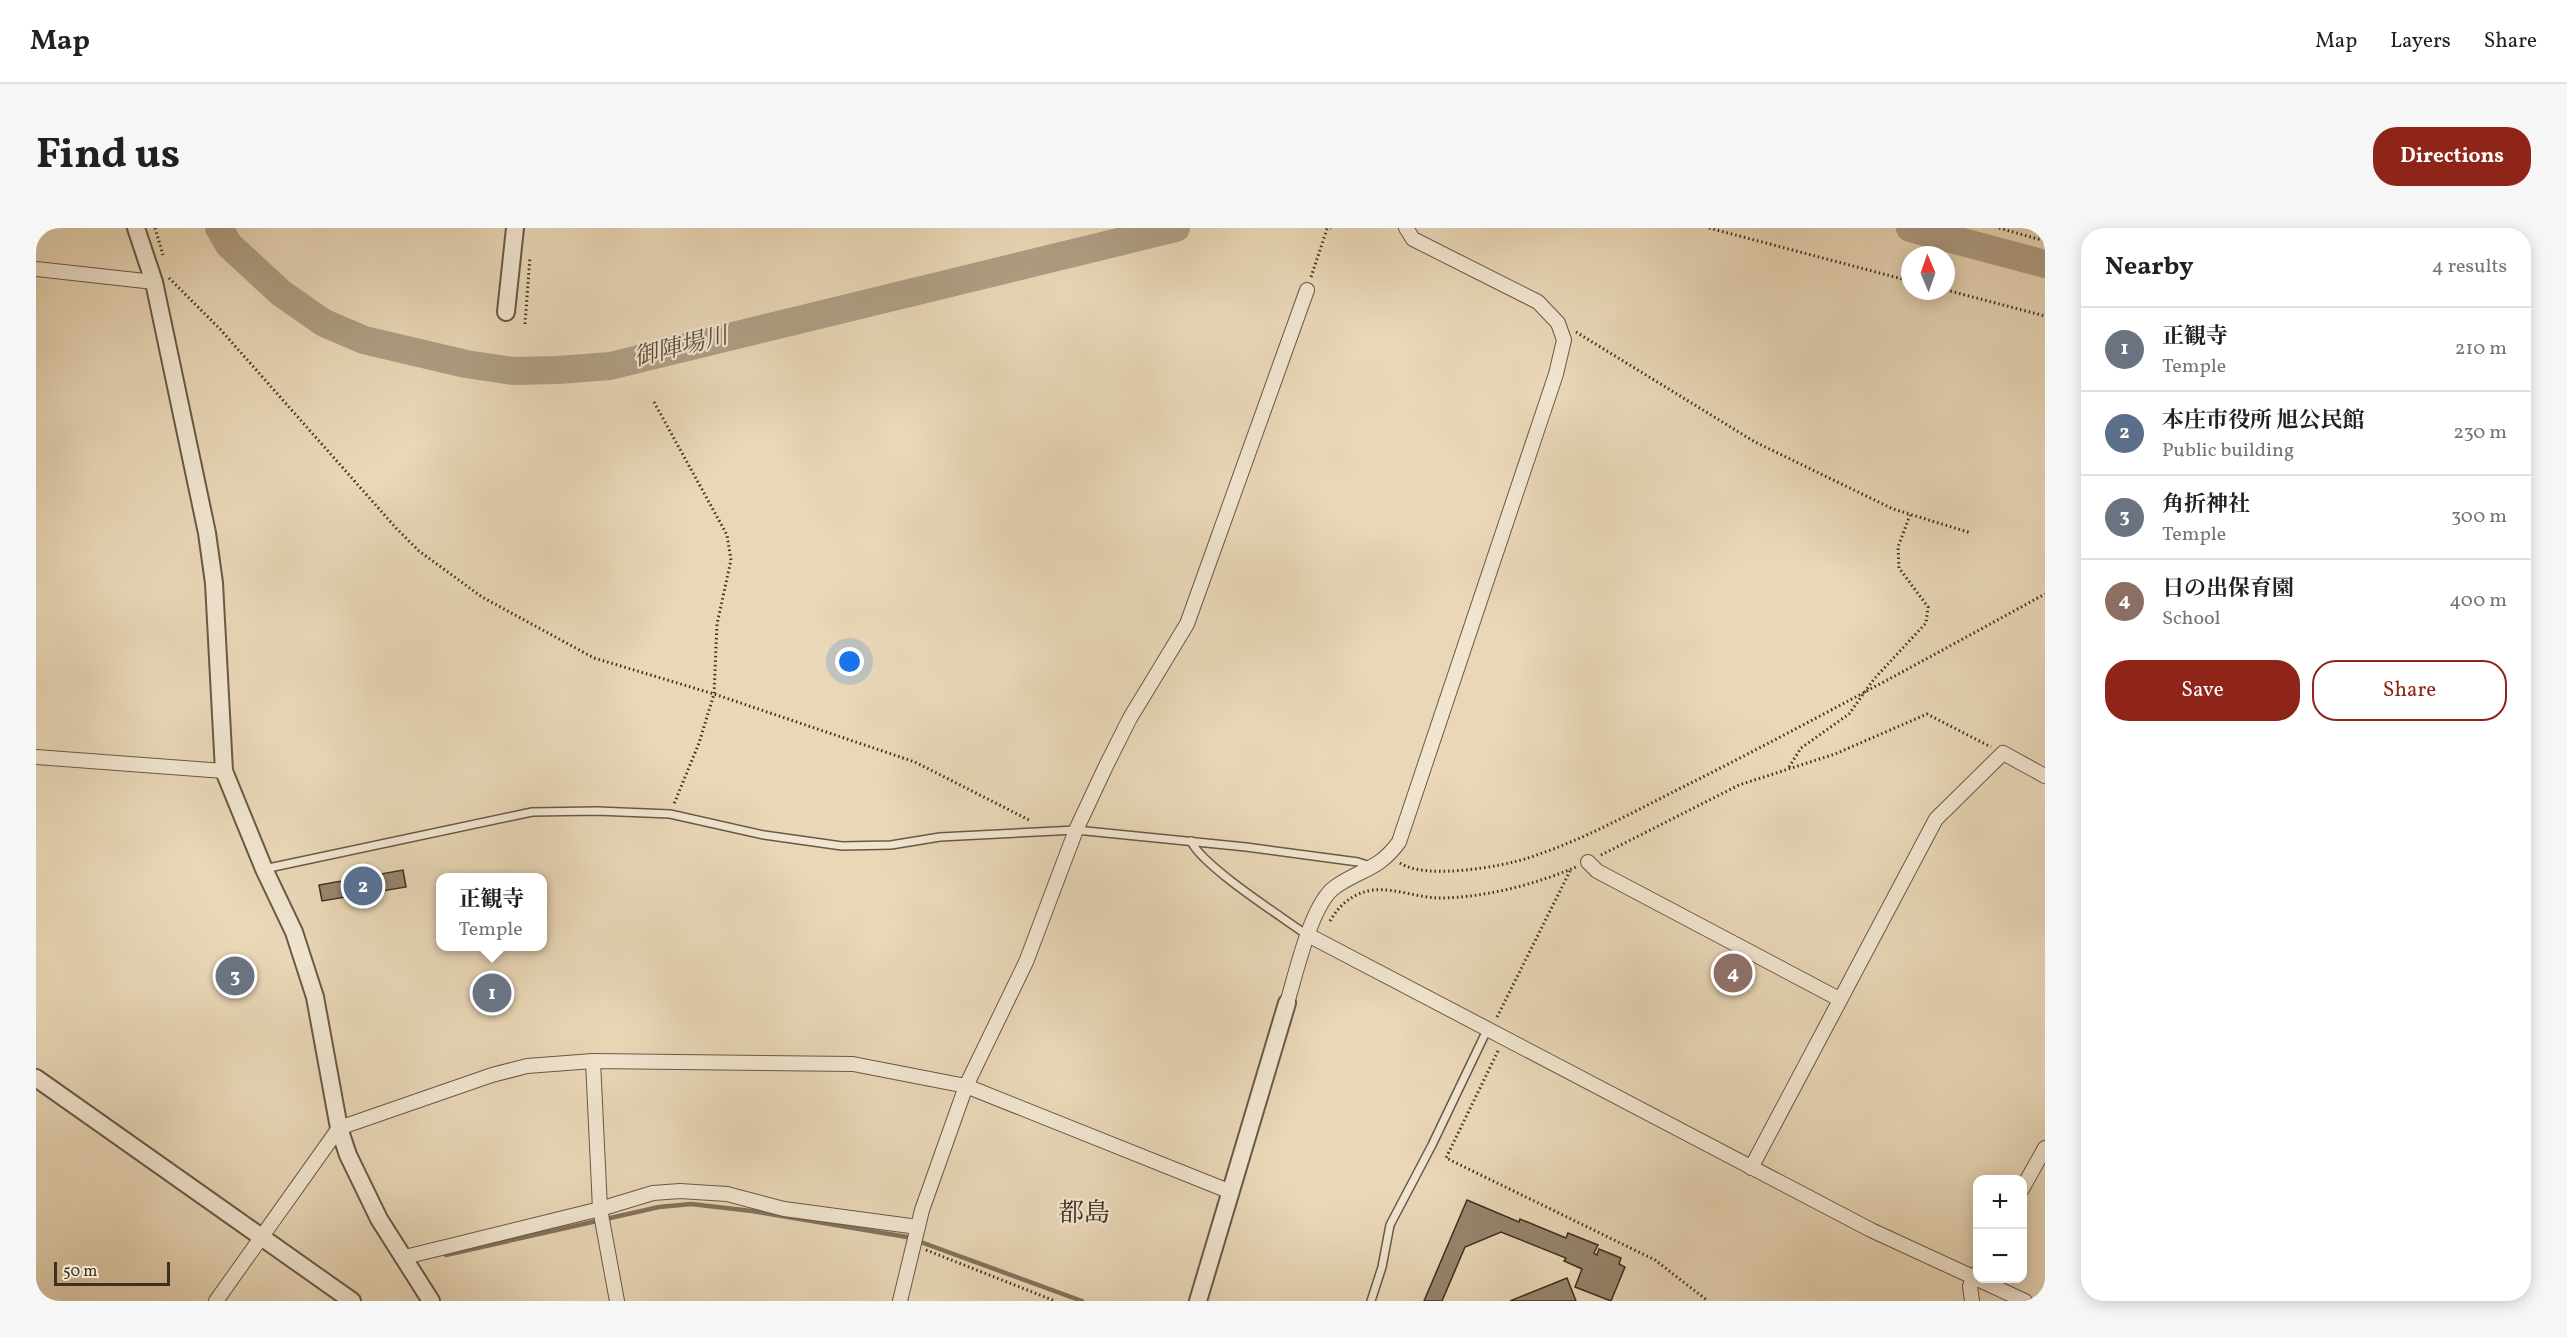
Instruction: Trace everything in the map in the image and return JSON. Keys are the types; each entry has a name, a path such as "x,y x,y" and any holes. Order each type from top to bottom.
{"street":[{"path":"136,228 147,260 161,277 207,533 214,583 224,771 264,869 294,932 315,997 339,1128 348,1155 379,1220 405,1257 431,1301"},
{"path":"506,312 515,228"},
{"path":"1198,1301 1287,1003 1313,938 1321,903 1328,892 1342,882 1374,868 1390,855 1399,842 1556,374 1564,340 1557,323 1538,302 1413,239 1406,228"},
{"path":"36,269 161,277"},
{"path":"900,1301 918,1227 966,1086 1026,962 1076,830 1130,718 1187,624 1307,290"},
{"path":"1751,1168 1936,819 2003,753 2045,776"},
{"path":"36,757 224,771"},
{"path":"1588,862 1597,871 1839,999"},
{"path":"1313,938 1871,1230 1973,1274"},
{"path":"593,1060 600,1209 617,1301"},
{"path":"216,1301 339,1128 492,1075 527,1066 593,1060 853,1064 966,1086 1231,1192"},
{"path":"36,1077 352,1301"},
{"path":"2027,1180 2045,1148"},
{"path":"405,1257 600,1209 653,1193 680,1191 727,1194 784,1209 918,1227"},
{"path":"1972,1301 1970,1286 1973,1280"},
{"path":"1991,1283 2025,1301"}],"lane":[{"path":"264,869 532,812 597,811 670,814 764,835 842,846 891,845 940,837 1076,830 1096,834 1191,841 1358,862 1374,868"},
{"path":"1191,841 1195,850 1237,884 1313,938"},
{"path":"1371,1301 1382,1267 1390,1225 1432,1145 1487,1030"}],"path":[{"path":"155,228 165,261"},
{"path":"1307,290 1327,229 1331,228"},
{"path":"1709,228 1901,278"},
{"path":"1999,228 2045,241"},
{"path":"525,324 530,249"},
{"path":"147,260 182,289 396,528 437,565 482,597 594,658 714,694 915,762 1052,831"},
{"path":"161,277 170,290"},
{"path":"1955,292 2045,316"},
{"path":"1552,317 1755,442 1893,509 1971,533"},
{"path":"654,402 727,535 731,560 717,624 714,694 699,743 670,814"},
{"path":"1788,769 1801,748 1849,714 1860,695 1926,622 1928,607 1899,568 1898,547 1910,514"},
{"path":"1390,855 1407,867 1448,871 1484,868 1527,858 1562,846 1860,695 2045,594"},
{"path":"1313,938 1348,899 1373,890 1435,898 1464,897 1535,882 1588,862 1739,785 1835,754 1927,714 2003,753"},
{"path":"1487,1030 1495,1021 1571,869"},
{"path":"1504,1039 1446,1158 1655,1260 1708,1301"},
{"path":"914,1245 1055,1301"}],"building":[{"path":"403,870 406,887 322,901 319,885"},
{"path":"240,963 243,988 230,989 227,964"},
{"path":"501,980 504,1003 483,1006 479,983"},
{"path":"1467,1200 1519,1222 1520,1219 1566,1238 1568,1233 1598,1245 1594,1253 1597,1255 1599,1249 1621,1258 1619,1264 1625,1267 1611,1301 1575,1287 1582,1269 1564,1261 1566,1258 1501,1232 1465,1247 1442,1301 1424,1301"},
{"path":"1567,1278 1576,1301 1510,1301"}],"waterway":[{"name":"御陣場川","path":"219,228 229,245 281,293 324,323 364,340 466,364 513,371 610,366 1176,228"},
{"name":"御陣場川","path":"1910,228 2045,264"},
{"path":"446,1255 659,1207 691,1204 752,1211 907,1237 1082,1301"}],"place":[{"name":"本庄市役所 旭公民館","path":"363,886"},
{"name":"日の出保育園","path":"1733,973"},
{"name":"角折神社","path":"235,976"},
{"name":"正観寺","path":"492,993"}],"district":[{"name":"都島","path":"1084,1214"}]}
